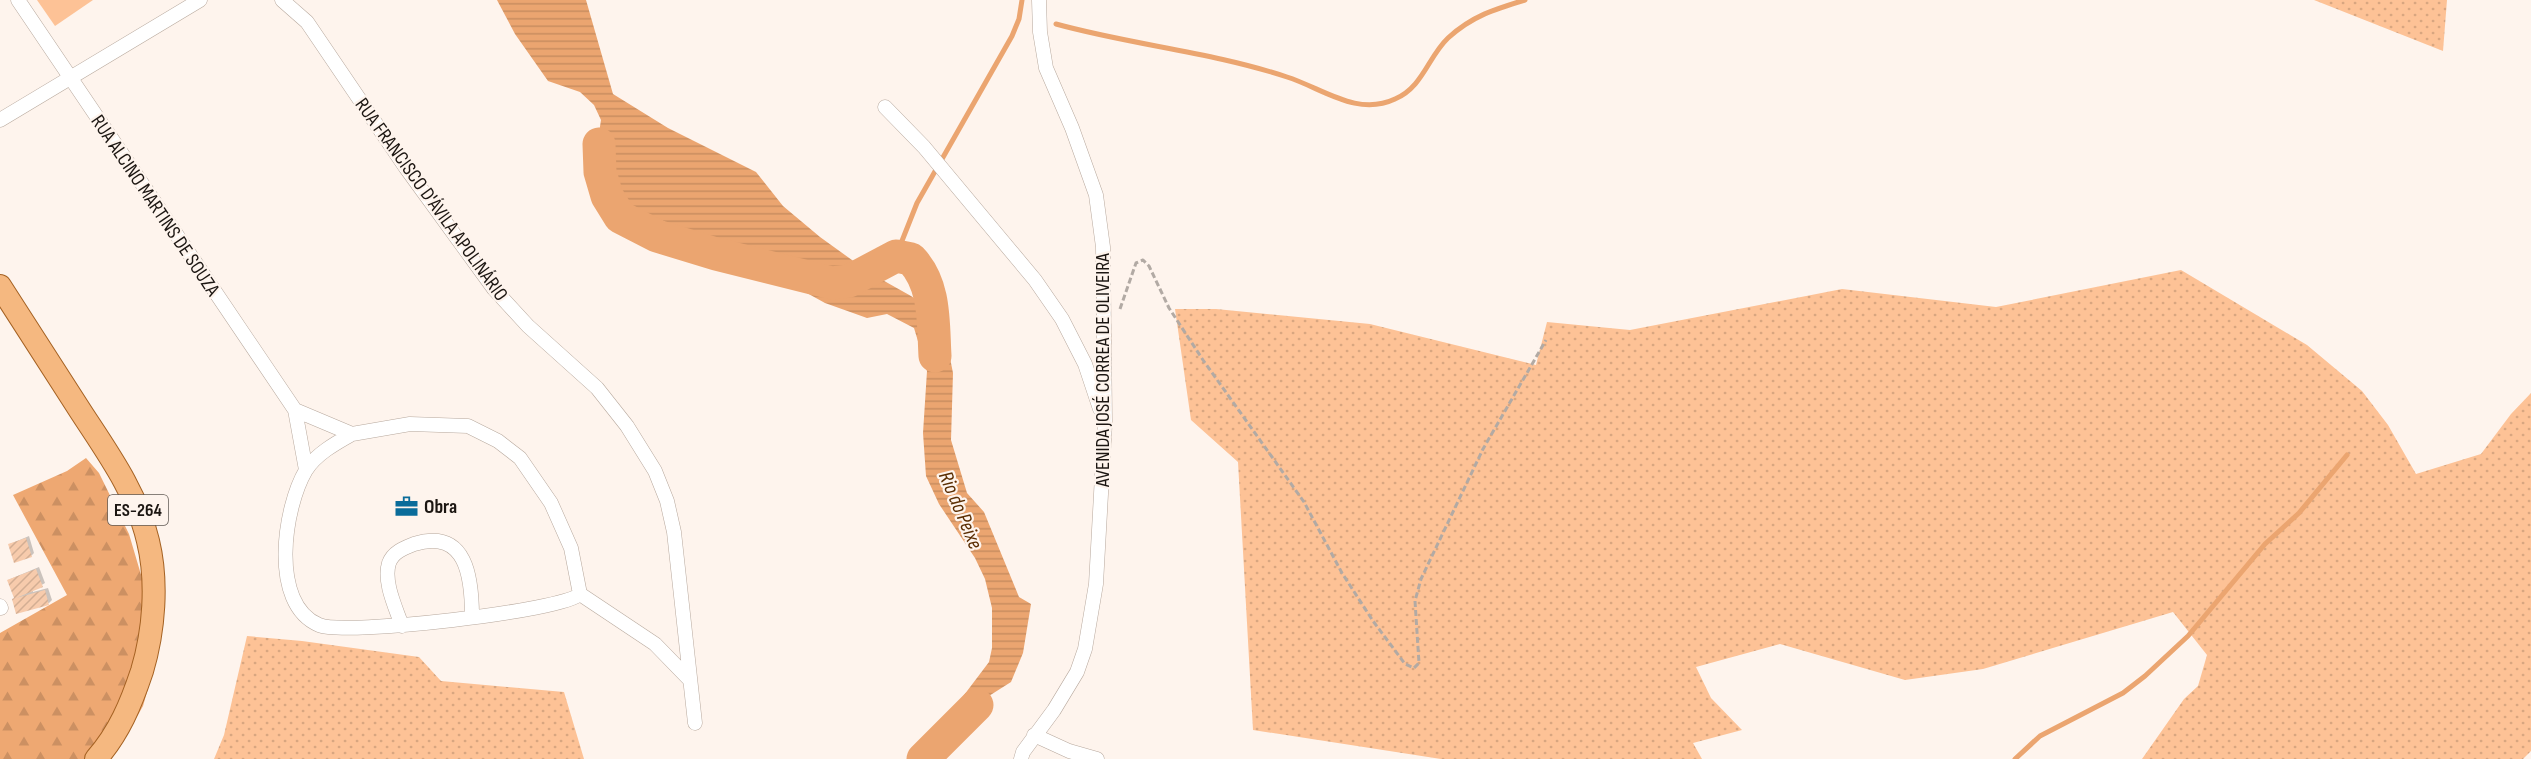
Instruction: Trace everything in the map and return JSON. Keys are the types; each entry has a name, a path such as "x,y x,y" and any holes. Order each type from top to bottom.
{"main road":[{"name":"ES-264","path":"0,285 108,454 139,513 148,541 153,572 153,621 146,658 124,718 96,759"}],"street":[{"name":"RUA ALCINO MARTINS DE SOUZA","path":"18,0 296,410 306,470"},
{"path":"0,120 200,0"},
{"name":"RUA FRANCISCO D'ÁVILA APOLINÁRIO","path":"282,0 307,22 406,168 494,289 528,326 597,388 627,426 655,471 667,501 674,532 694,723"},
{"name":"AVENIDA JOSÉ CORREA DE OLIVEIRA","path":"1021,759 1034,735 1065,693 1077,672 1085,649 1096,584 1105,422 1103,247 1096,195 1072,128 1046,68 1040,32 1039,0"},
{"path":"885,107 947,174 1035,280 1062,319 1085,364 1105,422"},
{"path":"296,410 352,434"},
{"path":"580,594 572,599 472,618 356,629 319,625 307,617 294,599 286,576 286,538 293,504 306,470 332,445 352,434 410,424 468,426 498,441 520,458 551,503 571,548 580,594 655,644 689,679"},
{"path":"402,626 389,581 390,561 394,554 406,547 425,541 438,540 453,544 462,558 469,576 472,618"},
{"path":"1034,735 1069,751 1097,759"}],"path":[{"path":"1103,324 1119,310 1136,263 1143,260 1149,266 1169,308 1203,360 1304,502 1342,573 1373,621 1405,664 1414,668 1419,663 1415,601 1421,579 1483,449 1546,340"}],"shaded area":[{"path":"37,0 93,0 55,26"},
{"path":"2314,0 2447,0 2443,51"},
{"path":"2181,270 2307,345 2362,391 2388,425 2416,474 2481,454 2511,414 2531,393 2531,751 2523,759 2142,759 2184,699 2198,686 2207,655 2173,612 1983,669 1905,680 1780,644 1696,667 1711,698 1742,730 1693,743 1702,759 1441,759 1253,730 1238,462 1191,420 1175,309 1216,309 1370,324 1536,365 1547,322 1630,330 1842,289 1996,307"},
{"path":"247,636 419,657 441,681 564,692 584,759 214,759 224,735"}],"green space":[{"path":"86,458 99,473 129,534 147,595 149,685 143,706 120,747 110,759 0,759 0,633 67,595 13,495 67,471"}],"water":[{"path":"497,0 586,0 613,94 668,128 756,172 783,206 820,237 870,273 911,296 942,318 953,373 951,440 967,493 984,512 1019,597 1031,604 1023,653 1011,682 981,701 967,728 940,740 929,752 927,759 909,759 958,703 989,662 992,648 992,608 985,579 975,558 939,504 926,476 923,433 927,371 914,328 887,314 867,318 825,303 722,246 625,205 600,182 594,165 601,120 594,105 580,92 548,81 515,34"}],"building":[{"path":"26,538 32,557 14,563 8,544"},
{"path":"36,569 43,587 16,598 45,590 49,605 16,614 12,599 14,598 7,580"}],"waterway":[{"path":"896,256 917,203 1012,36 1019,19 1022,0"},
{"path":"1056,24 1259,68 1340,99 1367,105 1381,104 1404,94 1419,79 1448,38 1466,24 1494,10 1525,0"},
{"name":"Rio do Peixe","path":"599,144 600,172 607,196 620,217 657,236 716,254 832,283 849,281 896,256 911,259 919,269 929,292 935,356"},
{"path":"2015,759 2040,736 2123,693 2145,676 2188,636 2265,544 2299,513 2347,455"},
{"name":"Rio do Peixe","path":"923,759 977,705"}],"place":[{"name":"Obra","path":"406,506"}]}
